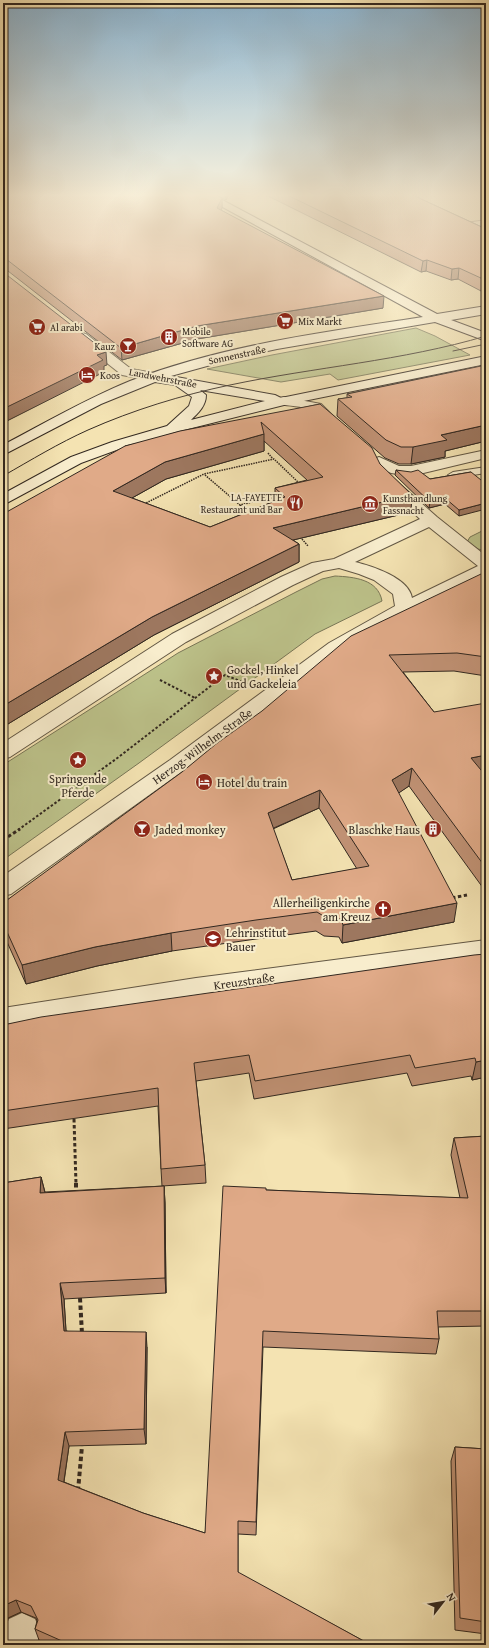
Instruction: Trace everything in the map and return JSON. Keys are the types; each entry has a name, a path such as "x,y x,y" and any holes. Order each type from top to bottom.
{"main road":[{"path":"345,270 435,318 486,337"},
{"name":"Sonnenstraße","path":"3,451 76,411 154,377 226,357 486,310"},
{"name":"Landwehrstraße","path":"70,327 127,372 316,407 343,431"},
{"path":"3,500 76,460 117,445 171,429 284,401 486,360"},
{"path":"171,429 195,407 200,400 199,395 196,392 177,381"},
{"path":"486,454 417,470 400,470 373,457 385,477 431,520 486,564"},
{"path":"3,752 179,638 293,578 318,567 339,563 431,520"},
{"path":"339,563 364,569 386,578 402,592 404,608"},
{"name":"Herzog-Wilhelm-Straße","path":"3,888 177,765 336,647 404,608 486,569"},
{"name":"Kreuzstraße","path":"3,1018 196,988 486,949"}],"lane":[{"path":"417,470 429,480"},
{"path":"443,477 486,470"}],"path":[{"path":"268,453 301,484"},
{"path":"138,507 204,474 274,459"},
{"path":"204,474 250,515"},
{"path":"240,505 285,494"},
{"path":"264,499 268,504"},
{"path":"3,840 45,812 125,753 225,675 274,693"},
{"path":"162,681 195,698"},
{"path":"448,899 467,895"},
{"path":"74,1119 76,1200"},
{"path":"80,1298 82,1340"},
{"path":"77,1500 82,1446"}],"green space":[{"path":"416,328 435,336 470,355 338,380 330,374 281,382 207,369 272,355"},
{"path":"486,529 486,551 478,549 467,542 470,537"},
{"path":"335,576 350,577 370,584 376,588 382,601 315,634 139,763 3,860 3,765 178,653 322,579"}],"building":[{"path":"20,270 334,270 384,296 197,326 121,348"},
{"path":"463,270 486,270 486,279"},
{"path":"3,272 106,352 97,355 103,360 3,409"},
{"path":"486,365 486,425 441,435 447,440 413,447 401,447 386,440 338,399 352,397 347,394"},
{"path":"320,404 372,448 380,464 412,495 273,528 299,544 152,617 3,706 3,514 125,446 180,431","holes":["261,422 323,477 275,488 285,497 210,527 113,491 165,462 264,434"]},
{"path":"396,470 411,472 418,470 430,479 471,472 486,484 486,503 459,510 445,498 430,502"},
{"path":"481,574 486,578 486,657 457,653 389,655 434,712 486,703 486,755 471,758 486,776 486,868 412,768 392,780 457,903 343,925 341,919 325,917 317,912 256,920 171,933 95,947 22,965 3,923 3,903 182,772 216,744 262,711 351,636","holes":["320,790 369,866 292,880 268,813"]},
{"path":"486,954 486,1060 476,1062 475,1058 415,1068 410,1055 255,1081 249,1055 194,1063 205,1165 161,1169 158,1088 3,1111 3,1025 41,1017"},
{"path":"486,1136 486,1311 437,1311 439,1339 263,1331 256,1522 238,1521 238,1572 371,1645 71,1645 35,1629 38,1620 31,1606 16,1600 3,1606 3,1183 41,1177 40,1193 164,1186 165,1278 60,1283 64,1331 146,1332 144,1429 65,1432 58,1480 143,1513 205,1533 223,1186 266,1188 266,1190 468,1198 454,1138"},
{"path":"455,1447 486,1449 486,1622 460,1618"}],"tram line":[{"path":"3,476 88,430 122,416 176,398 262,379 423,352 486,336"},
{"path":"453,351 486,344"}],"place":[{"name":"Mix Markt","path":"285,321"},
{"name":"Al arabi","path":"37,327"},
{"name":"Mobile Software AG","path":"169,337"},
{"name":"Kauz","path":"128,346"},
{"name":"Koos","path":"87,375"},
{"name":"LA-FAYETTE Restaurant und Bar","path":"295,503"},
{"name":"Kunsthandlung Fassnacht","path":"370,504"},
{"name":"Gockel, Hinkel und Gackeleia","path":"214,676"},
{"name":"Springende Pferde","path":"78,760"},
{"name":"Hotel du train","path":"204,782"},
{"name":"Jaded monkey","path":"142,829"},
{"name":"Blaschke Haus","path":"433,829"},
{"name":"Allerheiligenkirche am Kreuz","path":"383,909"},
{"name":"Lehrinstitut Bauer","path":"213,939"}]}
